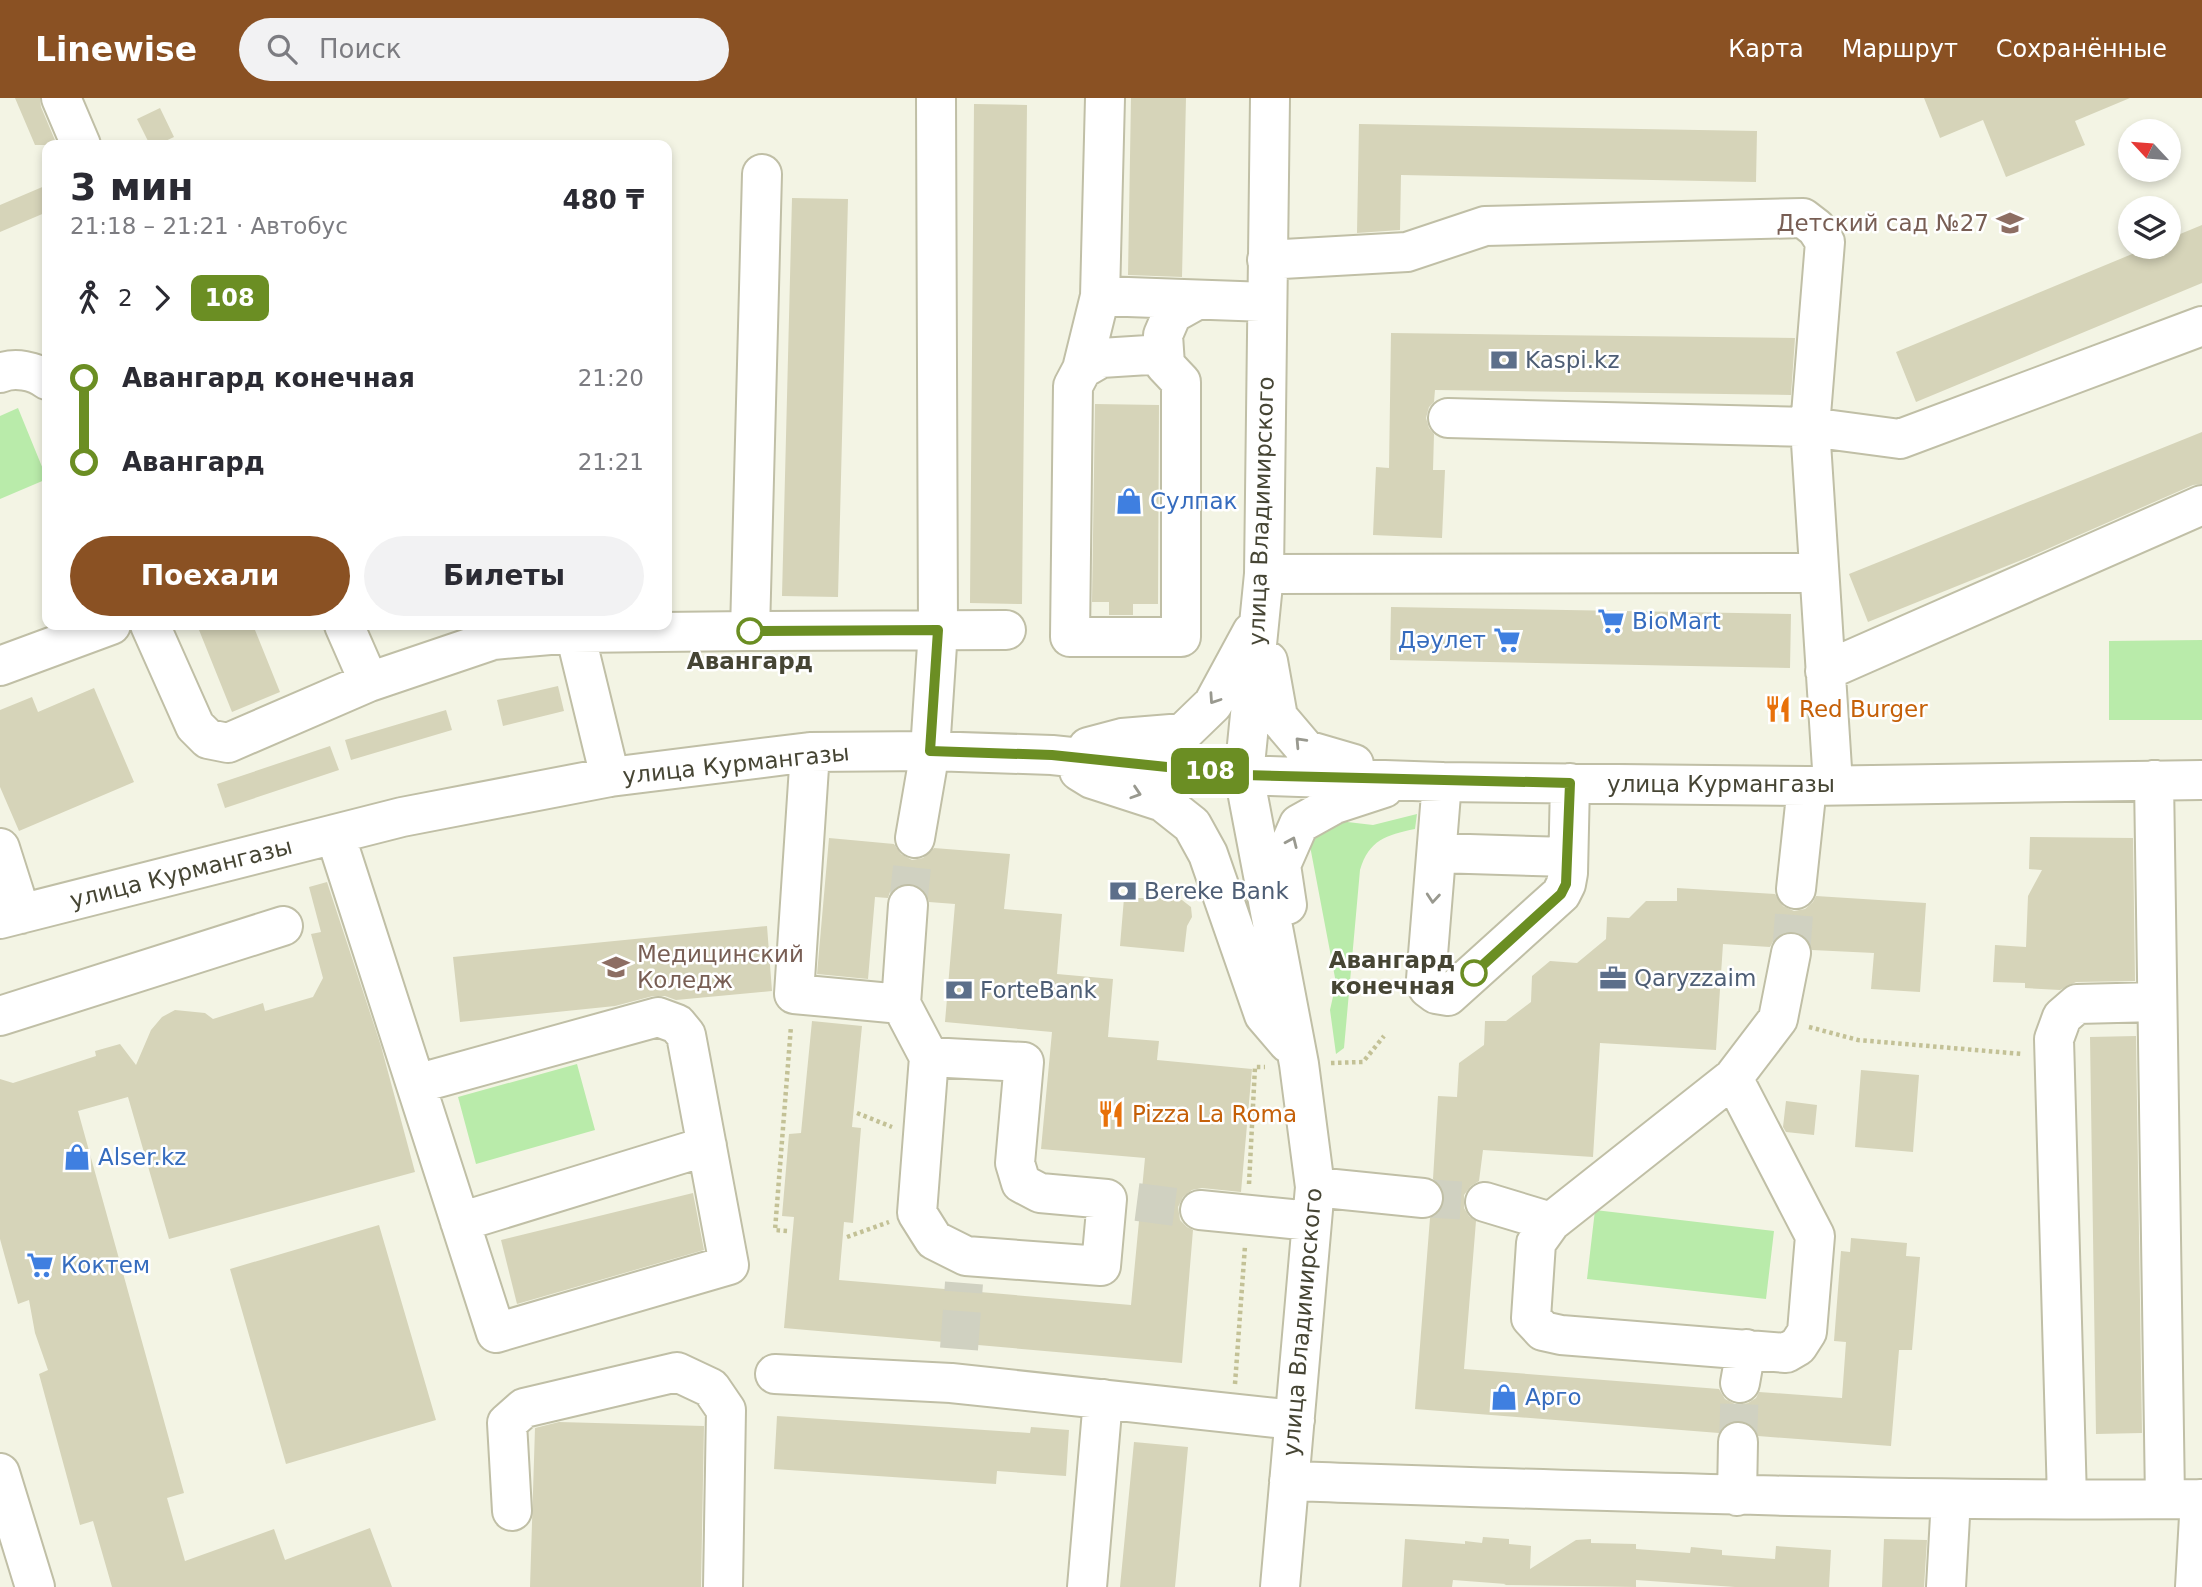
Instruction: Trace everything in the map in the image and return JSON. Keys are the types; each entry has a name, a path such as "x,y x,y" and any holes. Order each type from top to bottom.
{"street":[{"path":"61,98 79,140"},
{"path":"915,838 930,751 938,630 936,98"},
{"path":"1105,98 1100,296 1082,369 1073,386 1070,637 1181,637 1181,382 1165,365 1163,335 1172,314 1197,300"},
{"name":"улица Владимирского","path":"1270,98 1264,574 1244,775 1311,1058 1313,1204 1280,1587"},
{"path":"750,631 762,174"},
{"path":"1268,260 1408,252 1485,226 1803,218 1816,228 1825,243 1810,427 1825,671 1820,785 1796,889"},
{"path":"1100,296 1267,302"},
{"path":"1448,418 1810,427 1900,439 2202,326"},
{"path":"1082,369 1101,358 1164,354"},
{"path":"0,373 7,370 37,373 42,376"},
{"path":"1825,671 2202,505"},
{"path":"1264,574 1818,573"},
{"path":"1052,755 1122,738 1183,733 1213,704 1260,618"},
{"path":"1260,618 1278,717 1306,750 1426,781"},
{"path":"0,666 97,630"},
{"path":"152,630 195,726 208,739 228,743 369,682 493,640 566,630"},
{"path":"346,630 369,682"},
{"path":"573,630 610,777"},
{"path":"662,630 1006,630"},
{"name":"улица Курмангазы","path":"11,917 402,817 610,777 810,752 930,751 1052,755 1244,775 1426,781 1820,785 2202,780"},
{"path":"810,752 794,994 901,1004"},
{"path":"1052,755 1093,779 1163,802 1192,825 1208,854 1264,1015 1311,1058"},
{"path":"2154,780 2157,1002 2195,1587"},
{"path":"1426,781 1437,853 1426,979 1428,988 1436,994 1448,996 1561,894 1566,884 1569,857 1570,783"},
{"path":"1311,1058 1281,865 1299,824 1335,804 1426,781"},
{"path":"335,834 496,1333 729,1265 686,1035 677,1024 658,1017 416,1084"},
{"path":"0,848 11,917"},
{"path":"1437,853 1569,857"},
{"path":"908,905 901,1004 929,1056 917,1213 934,1240 965,1270 1101,1266 1122,1201 1040,1192 1021,1183 1015,1163 1024,1062 929,1056"},
{"path":"0,1016 283,926"},
{"path":"1733,1078 1815,1236 1807,1332 1798,1346 1786,1353 1743,1366 1543,1331 1531,1318 1536,1243 1551,1222 1733,1078 1778,1019 1791,953"},
{"path":"2067,1499 2054,1039 2062,1017 2077,1004 2157,1002"},
{"path":"460,1222 707,1146"},
{"path":"1200,1210 1423,1198"},
{"path":"1485,1202 1551,1222"},
{"path":"775,1374 955,1366 1103,1399 1294,1420"},
{"path":"512,1511 508,1423 524,1408 677,1372 711,1388 726,1410 723,1587"},
{"path":"1087,1587 1103,1399"},
{"path":"1737,1496 1738,1442"},
{"path":"0,1473 35,1587"},
{"path":"1289,1481 1737,1496 2189,1499"},
{"path":"1946,1587 1951,1499"}],"path":[{"path":"787,1231 775,1230 794,994"},
{"path":"1778,1019 1858,1040 2054,1056"},
{"path":"1311,1058 1363,1062 1384,1036"},
{"path":"847,1237 917,1213"}],"green space":[{"path":"18,408 42,467 42,481 0,499 0,416"},
{"path":"2202,640 2202,720 2109,720 2109,641"},
{"path":"1417,814 1415,829 1387,837 1374,845 1360,870 1344,1048 1336,1054 1330,1010 1336,983 1310,846 1313,834 1339,821 1373,825"},
{"path":"577,1064 595,1130 476,1164 458,1097"},
{"path":"1595,1210 1774,1231 1766,1299 1587,1279"}],"building":[{"path":"15,98 40,98 55,140 42,140 42,145 35,145"},
{"path":"1131,98 1186,98 1182,277 1128,275"},
{"path":"1924,98 2130,98 2075,121 2085,145 2006,177 1983,120 1940,138"},
{"path":"974,104 1027,105 1022,604 970,603"},
{"path":"160,108 174,137 168,140 148,140 137,119"},
{"path":"1359,124 1757,131 1756,182 1401,175 1400,230 1357,233"},
{"path":"42,187 42,214 0,232 0,205"},
{"path":"792,198 848,199 838,597 782,596"},
{"path":"2202,225 2202,283 1916,402 1896,352 2120,259 2181,259 2181,234"},
{"path":"1391,333 1795,338 1791,395 1435,390 1434,402 1429,407 1426,418 1434,434 1433,470 1445,470 1442,538 1373,535 1376,467 1389,468"},
{"path":"1095,404 1159,405 1158,604 1133,604 1133,615 1109,615 1109,602 1092,602"},
{"path":"2202,432 2202,484 2193,485 2029,557 1868,622 1849,574"},
{"path":"1391,607 1791,614 1790,668 1390,660"},
{"path":"199,630 255,630 280,692 232,712"},
{"path":"558,686 564,711 503,726 497,700"},
{"path":"94,688 134,782 19,831 0,787 0,710 32,697 38,712"},
{"path":"446,710 452,730 351,760 345,740"},
{"path":"330,746 339,770 225,808 217,784"},
{"path":"2030,837 2133,838 2135,981 2076,982 2060,990 2025,988 2025,983 1993,982 1995,945 2026,947 2028,896 2042,870 2029,869"},
{"path":"829,838 894,844 901,854 912,860 923,858 934,848 1010,854 1004,909 1062,914 1057,974 1113,979 1108,1037 1159,1041 1157,1060 1252,1069 1241,1192 1202,1188 1192,1190 1183,1197 1178,1207 1180,1220 1193,1230 1182,1363 784,1328 794,1217 782,1216 789,1134 801,1133 812,1021 862,1026 852,1127 861,1128 853,1223 844,1222 839,1280 1131,1305 1145,1158 1041,1149 1052,1032 945,1022 955,904 929,902 921,887 910,883 898,886 890,892 888,898 875,897 868,979 817,974"},
{"path":"327,882 381,1046 415,1172 169,1239 128,1097 78,1111 184,1493 167,1498 185,1561 274,1529 285,1560 370,1528 392,1587 112,1587 93,1521 80,1525 39,1374 48,1370 35,1333 29,1300 18,1304 0,1239 0,1079 13,1083 96,1056 95,1051 120,1044 136,1065 151,1030 162,1017 175,1010 205,1013 213,1019 263,1003 265,1011 313,997 323,978 311,934 321,932 309,887"},
{"path":"1677,888 1775,894 1783,906 1794,911 1805,909 1816,896 1926,903 1920,992 1871,989 1874,953 1812,950 1805,936 1796,932 1785,932 1775,938 1770,947 1723,944 1716,1050 1600,1043 1593,1157 1483,1150 1479,1181 1464,1195 1464,1208 1476,1221 1464,1369 1719,1389 1725,1399 1737,1405 1748,1403 1756,1398 1759,1392 1842,1398 1846,1342 1834,1341 1841,1251 1850,1252 1851,1238 1907,1243 1906,1256 1920,1257 1912,1350 1899,1350 1891,1446 1758,1436 1750,1424 1739,1420 1727,1423 1719,1433 1415,1409 1430,1218 1440,1211 1445,1200 1443,1188 1433,1179 1438,1096 1457,1097 1459,1063 1484,1045 1485,1021 1506,1021 1531,1002 1532,976 1550,961 1577,963 1606,939 1607,917 1629,918 1646,901 1677,901"},
{"path":"1124,898 1170,898 1182,900 1191,907 1192,917 1187,926 1184,952 1120,946"},
{"path":"767,926 772,991 676,1000 653,996 615,1006 460,1022 453,957"},
{"path":"2136,1036 2142,1433 2096,1434 2090,1037"},
{"path":"1861,1070 1919,1075 1913,1152 1855,1147"},
{"path":"1786,1101 1817,1105 1814,1135 1786,1132 1783,1127"},
{"path":"693,1193 704,1250 517,1304 501,1240"},
{"path":"379,1225 436,1420 286,1464 230,1269"},
{"path":"777,1416 1030,1433 1031,1427 1069,1430 1066,1476 997,1471 996,1484 774,1469"},
{"path":"559,1422 704,1426 701,1587 530,1587 535,1428"},
{"path":"1134,1442 1188,1447 1175,1587 1120,1587"},
{"path":"1483,1537 1509,1539 1509,1544 1531,1546 1530,1569 1576,1540 1591,1539 1591,1543 1636,1544 1636,1549 1690,1553 1691,1547 1722,1550 1722,1555 1775,1559 1776,1546 1831,1550 1829,1587 1735,1587 1636,1580 1636,1587 1504,1585 1506,1584 1453,1580 1452,1587 1402,1587 1405,1539 1465,1544 1465,1541 1482,1543"},
{"path":"1884,1539 1927,1540 1924,1587 1882,1587"}],"tunnel":[{"path":"908,905 915,838"},
{"path":"1791,953 1796,889"},
{"path":"1423,1198 1485,1202"},
{"path":"1137,1202 1200,1210"},
{"path":"959,1349 964,1283"},
{"path":"1738,1442 1740,1383"}],"bus line":[{"name":"108","path":"750,631 938,630 930,751 1052,755 1244,775 1570,783 1569,857 1566,884 1561,894 1474,973"}],"place":[{"name":"Детский сад №27","path":"2010,223"},
{"name":"Kaspi.kz","path":"1504,360"},
{"name":"Сулпак","path":"1129,501"},
{"name":"BioMart","path":"1611,621"},
{"name":"Авангард","path":"750,631"},
{"name":"Дәулет","path":"1507,640"},
{"name":"Red Burger","path":"1778,709"},
{"name":"Bereke Bank","path":"1123,891"},
{"name":"Медицинский Коледж","path":"616,967"},
{"name":"Авангард конечная","path":"1474,973"},
{"name":"Qaryzzaim","path":"1613,978"},
{"name":"ForteBank","path":"959,990"},
{"name":"Pizza La Roma","path":"1111,1114"},
{"name":"Alser.kz","path":"77,1157"},
{"name":"Коктем","path":"40,1265"},
{"name":"Арго","path":"1504,1397"}]}
